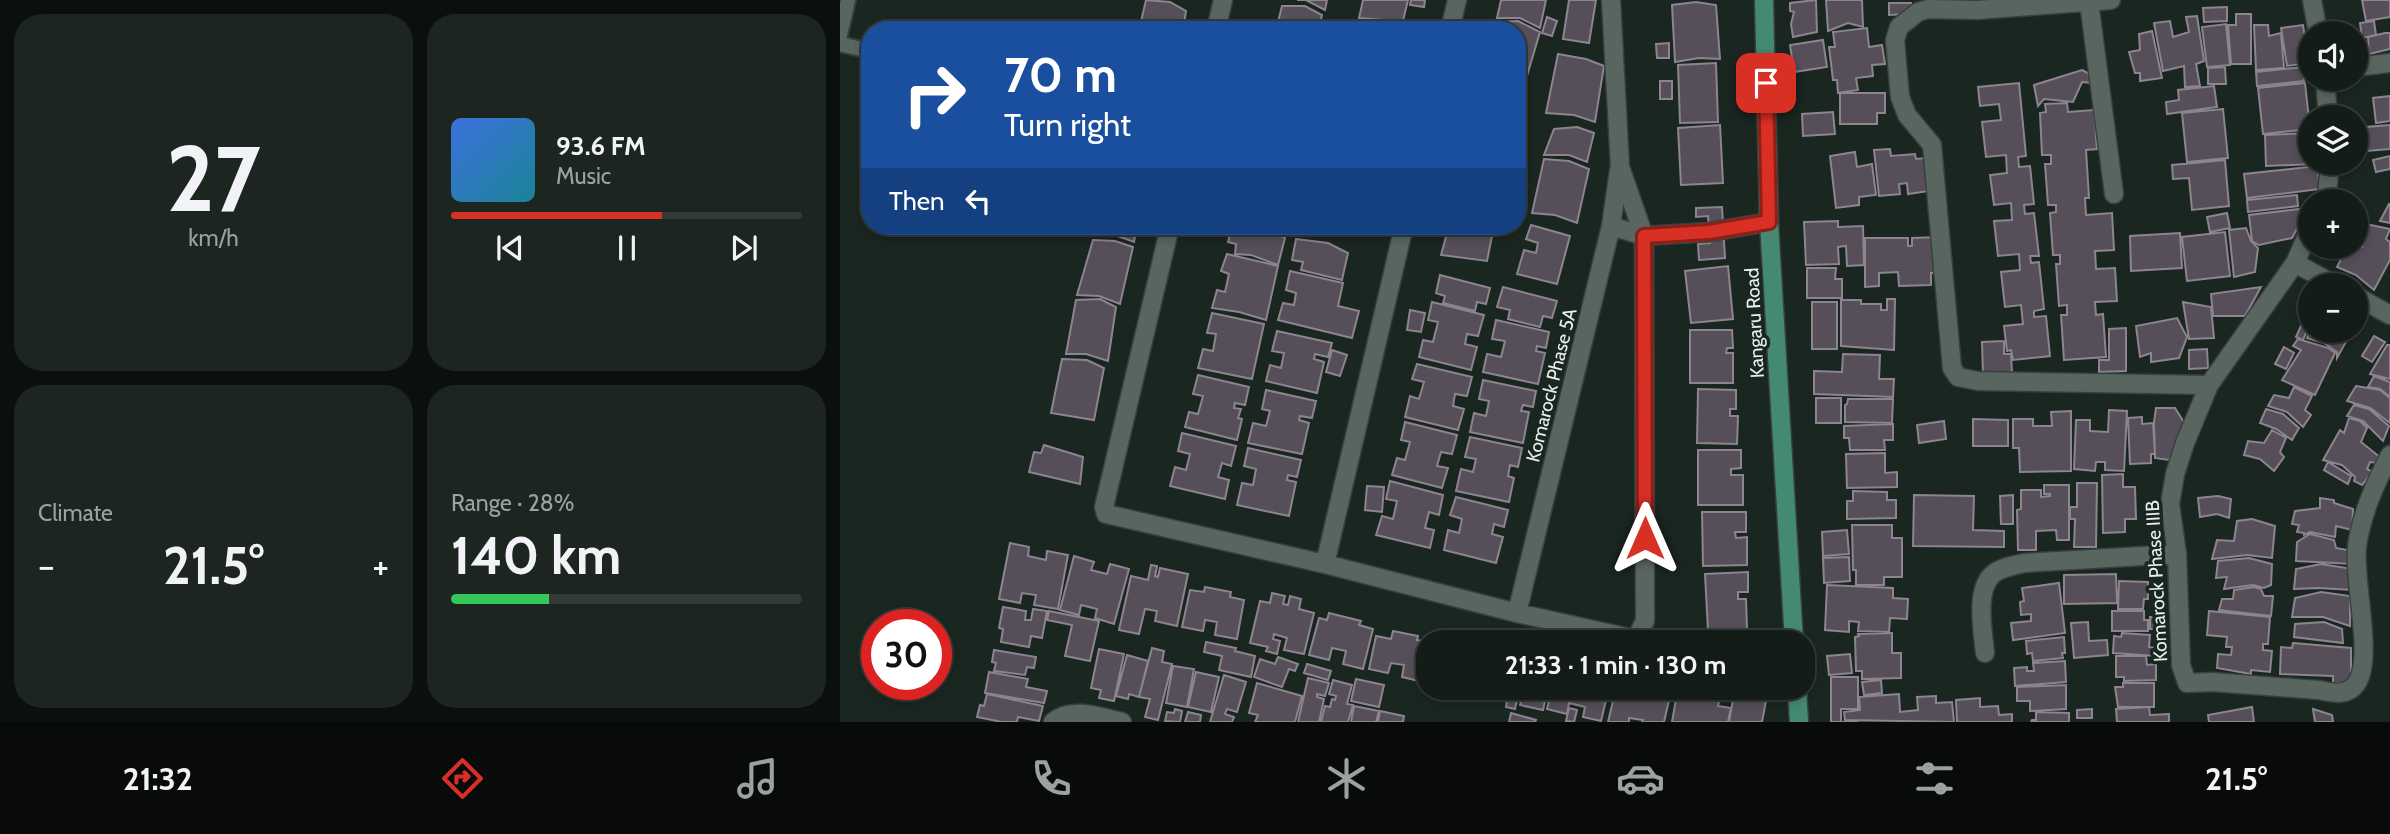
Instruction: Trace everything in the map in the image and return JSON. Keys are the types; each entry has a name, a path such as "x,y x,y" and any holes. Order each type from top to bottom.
{"street":[{"path":"1218,21 1223,0"},
{"path":"1452,21 1457,0"},
{"path":"1168,235 1104,512 1109,516 1325,564 1517,613 1630,638 1638,635 1645,625 1644,236 1620,167 1611,0"},
{"name":"Kangaru Road","path":"1764,0 1769,222 1793,630"},
{"path":"2111,0 1977,10 1928,9 1918,12 1899,27 1895,40 1900,97 1908,115 1932,145 1952,368 1958,377 1978,381 2210,385"},
{"path":"2312,0 2316,21"},
{"path":"2089,2 2114,194"},
{"path":"2368,66 2390,64"},
{"name":"Komarock Phase 5A","path":"1517,613 1611,226 1620,167"},
{"path":"1611,226 1644,236 1709,232 1769,222"},
{"path":"1325,564 1402,235"},
{"name":"Komarock Phase IIIB","path":"2298,256 2210,385 2175,474 2170,504 2177,554 2181,665 2187,683 2212,682 2336,694 2348,691 2358,681 2363,662 2357,548 2371,491 2390,455"},
{"path":"2295,263 2314,273"},
{"path":"2368,303 2390,315"},
{"path":"1985,653 1980,613 1984,588 1991,575 2003,568 2024,563 2177,554"},
{"path":"1798,700 1799,722"},
{"path":"1053,722 1074,713 1122,722"}],"lane":[{"path":"840,35 848,0"},
{"path":"840,44 861,49"}],"building":[{"path":"1146,0 1170,2 1186,11 1184,21 1141,21"},
{"path":"1306,0 1327,0 1325,10"},
{"path":"1363,0 1408,0 1403,21 1359,18"},
{"path":"1411,0 1425,0 1424,7 1410,5"},
{"path":"1501,0 1546,0 1540,28 1520,18 1497,18"},
{"path":"1569,0 1596,0 1589,43 1563,39"},
{"path":"1816,0 1817,32 1793,37 1791,24 1794,12 1790,11 1790,3"},
{"path":"1826,0 1862,0 1863,27 1848,23 1828,31"},
{"path":"2362,0 2390,0 2390,17 2366,21"},
{"path":"1696,2 1716,5 1720,59 1699,58 1675,62 1672,5"},
{"path":"1889,3 1911,3 1911,14 1889,15"},
{"path":"1282,6 1305,6 1322,15 1321,21 1278,21"},
{"path":"2227,7 2227,21 2204,22 2203,8"},
{"path":"2236,14 2251,14 2251,64 2231,64 2228,25 2236,25"},
{"path":"2197,16 2204,61 2196,64 2200,86 2185,87 2184,66 2163,71 2154,23 2170,21 2173,37 2189,32 2186,17"},
{"path":"1547,17 1557,21 1552,36 1542,33"},
{"path":"2374,21 2376,35 2368,37 2368,22"},
{"path":"2226,24 2230,65 2207,67 2202,27"},
{"path":"1526,25 1540,32 1526,79"},
{"path":"2254,25 2268,25 2269,36 2281,33 2284,68 2256,70"},
{"path":"2298,26 2298,64 2287,66 2281,28"},
{"path":"1867,28 1869,47 1882,45 1885,64 1872,65 1873,76 1856,78 1858,90 1838,93 1837,80 1833,80 1829,47 1835,47 1833,32"},
{"path":"2152,31 2162,78 2140,81 2140,73 2135,73 2129,52 2140,50 2139,34"},
{"path":"2390,33 2390,49 2369,54 2368,37"},
{"path":"1823,40 1827,67 1794,72 1790,45"},
{"path":"1669,43 1669,58 1657,58 1656,44"},
{"path":"1558,54 1586,59 1604,66 1595,122 1574,115 1546,113"},
{"path":"1716,63 1718,122 1680,123 1678,65"},
{"path":"2225,67 2226,84 2208,84 2208,68"},
{"path":"2298,68 2298,82 2257,86 2256,72"},
{"path":"2082,70 2093,76 2092,83 2082,82 2073,102 2044,99 2038,106 2034,85"},
{"path":"1660,81 1672,81 1672,99 1660,99"},
{"path":"2019,83 2026,156 2018,157 2019,167 2030,166 2034,204 2024,205 2025,214 2034,213 2039,256 2030,256 2031,263 2039,262 2044,309 2034,311 2034,317 2046,316 2050,356 2013,360 2011,350 2007,351 2004,326 2023,324 2021,305 2005,307 2001,272 2020,270 2019,254 1998,256 1994,221 2012,220 2011,203 1994,205 1990,175 2007,173 2006,155 1986,157 1982,122 2001,120 1999,104 1980,106 1978,87"},
{"path":"2298,84 2298,91 2306,91 2307,105 2298,105 2298,130 2263,134 2258,88"},
{"path":"2214,86 2217,107 2167,114 2166,102 2179,100 2178,90"},
{"path":"1840,93 1885,93 1885,113 1877,113 1877,124 1840,124"},
{"path":"2390,96 2390,121 2376,123 2373,98"},
{"path":"2067,103 2068,112 2094,110 2097,149 2086,150 2089,198 2085,198 2086,215 2112,213 2114,250 2095,251 2096,269 2115,268 2117,301 2095,302 2096,315 2103,314 2106,357 2064,360 2061,315 2067,315 2067,305 2059,306 2056,264 2060,264 2060,255 2053,255 2050,213 2056,212 2056,205 2048,205 2045,164 2051,164 2051,155 2042,155 2040,113 2046,112 2045,104"},
{"path":"2223,109 2228,158 2187,162 2182,113"},
{"path":"1833,112 1835,134 1803,136 1802,114"},
{"path":"1720,125 1723,183 1681,185 1678,128"},
{"path":"2390,125 2390,149 2368,151 2368,127"},
{"path":"1577,127 1594,133 1587,162 1569,155 1544,155 1554,129"},
{"path":"2298,134 2298,165 2266,166 2265,135"},
{"path":"1890,149 1891,156 1915,154 1916,159 1925,158 1929,191 1908,194 1907,183 1899,184 1900,194 1879,196 1874,150"},
{"path":"1855,152 1857,167 1872,164 1876,195 1859,197 1859,205 1836,208 1830,156"},
{"path":"2390,156 2390,169 2376,172 2373,160"},
{"path":"1544,159 1569,161 1589,169 1577,223 1555,215 1532,213"},
{"path":"2225,160 2229,206 2192,210 2189,178 2173,179 2172,165"},
{"path":"2298,168 2298,175 2318,175 2320,189 2298,189 2298,192 2247,198 2244,174"},
{"path":"2297,195 2298,206 2248,212 2247,200"},
{"path":"2389,204 2390,223 2380,221"},
{"path":"1722,207 1725,258 1699,260 1698,244 1710,243 1708,216 1696,217 1696,208"},
{"path":"2298,209 2298,227 2292,238 2259,245 2252,241 2249,215"},
{"path":"2227,213 2230,228 2210,232 2207,217"},
{"path":"1838,221 1838,227 1863,226 1864,265 1847,266 1846,246 1838,247 1839,264 1806,265 1804,222"},
{"path":"2368,224 2390,229 2386,239 2390,242 2390,260 2374,290 2368,285 2368,273 2351,273 2337,267 2341,259 2368,259"},
{"path":"1531,225 1570,236 1557,284 1517,274 1524,250 1536,253 1538,243 1526,239"},
{"path":"2246,228 2251,241 2258,248 2255,272 2234,277 2229,230"},
{"path":"2225,232 2230,276 2187,281 2182,237"},
{"path":"2180,233 2182,268 2131,271 2130,236"},
{"path":"1115,235 1135,235 1134,242"},
{"path":"1230,235 1279,235 1285,238 1278,265 1251,255 1235,254 1236,244 1228,242"},
{"path":"1447,235 1492,235 1487,261 1441,255"},
{"path":"1937,237 1938,273 1931,273 1931,285 1899,286 1898,272 1879,273 1879,286 1865,287 1865,238 1908,238 1908,246 1912,246 1912,238"},
{"path":"1296,239 1328,243 1348,253 1342,280 1301,270 1303,262 1292,260"},
{"path":"1093,240 1115,241 1133,247 1120,304 1099,296 1077,295"},
{"path":"1227,254 1278,266 1266,320 1212,308 1217,290 1225,292 1229,274 1221,271"},
{"path":"1728,266 1733,319 1691,323 1685,271"},
{"path":"1807,268 1836,268 1835,279 1842,279 1842,298 1807,298"},
{"path":"1290,271 1343,283 1338,306 1359,311 1352,338 1278,320 1283,303 1294,305 1296,293 1286,290"},
{"path":"1440,275 1490,288 1486,304 1477,302 1475,311 1443,303 1445,296 1436,293"},
{"path":"1503,287 1557,301 1552,318 1543,316 1540,327 1508,319 1510,310 1497,307"},
{"path":"2261,287 2245,316 2213,316 2211,294"},
{"path":"1100,299 1116,307 1108,361 1086,354 1066,354 1076,300"},
{"path":"1887,299 1895,299 1894,350 1841,346 1841,300 1881,304 1881,310 1887,310"},
{"path":"1432,302 1484,315 1478,336 1467,334 1465,344 1477,347 1471,370 1419,357 1423,340 1433,342 1438,322 1428,320"},
{"path":"1812,302 1837,302 1837,349 1812,349"},
{"path":"2183,302 2211,307 2214,338 2189,339"},
{"path":"1410,310 1425,313 1421,332 1407,330"},
{"path":"1212,313 1264,324 1252,379 1198,368 1203,349 1213,351 1216,334 1207,333"},
{"path":"2177,318 2187,337 2179,358 2151,362 2151,353 2140,357 2136,326"},
{"path":"1496,320 1549,332 1546,348 1537,346 1536,351 1545,353 1538,384 1483,372 1487,354 1501,357 1505,341 1492,339"},
{"path":"2126,328 2126,371 2099,372 2099,360 2109,360 2109,329"},
{"path":"1690,330 1732,330 1733,348 1727,348 1726,353 1733,353 1733,383 1690,383"},
{"path":"1277,331 1332,343 1328,357 1315,354 1314,359 1324,362 1317,393 1266,381 1270,365 1281,368 1284,353 1272,351"},
{"path":"2374,336 2385,342 2372,362 2362,356"},
{"path":"2298,339 2298,343 2311,343 2335,353 2315,395 2282,380 2301,350 2293,346"},
{"path":"2004,341 2004,354 2011,354 2012,373 1983,375 1982,342"},
{"path":"2324,343 2345,343 2337,358 2337,352"},
{"path":"2387,345 2390,345 2390,379 2370,374"},
{"path":"2284,347 2294,353 2286,369 2275,364"},
{"path":"2207,349 2208,368 2189,369 2189,350"},
{"path":"1332,350 1347,355 1340,376 1326,372"},
{"path":"1843,354 1880,355 1879,379 1894,379 1893,397 1814,394 1814,371 1842,372"},
{"path":"1062,359 1087,360 1104,368 1094,420 1051,413"},
{"path":"1417,364 1472,377 1467,396 1455,394 1453,406 1464,409 1458,430 1405,417 1410,396 1419,399 1424,382 1412,379"},
{"path":"1198,375 1249,387 1245,405 1235,403 1234,408 1241,409 1238,418 1242,419 1237,440 1185,427 1189,412 1198,414 1203,396 1193,394"},
{"path":"2374,376 2390,382 2390,397 2380,389 2368,387"},
{"path":"1483,380 1536,391 1533,407 1523,405 1521,411 1529,412 1523,443 1470,432 1474,413 1486,416 1489,401 1479,399"},
{"path":"2356,386 2380,390 2390,398 2390,423 2370,408 2347,401"},
{"path":"2294,387 2312,396 2305,410 2311,415 2303,427 2287,412 2268,406 2274,395 2289,398"},
{"path":"1698,389 1736,390 1736,409 1730,409 1730,416 1738,416 1737,444 1697,443"},
{"path":"1266,390 1316,401 1312,418 1300,416 1299,420 1309,423 1302,454 1248,443 1253,423 1266,426 1270,411 1262,409"},
{"path":"1816,398 1841,398 1841,423 1816,423"},
{"path":"1848,399 1893,399 1892,423 1845,422 1845,405"},
{"path":"2354,405 2369,409 2389,426 2383,441 2363,421 2347,416"},
{"path":"2156,408 2175,408 2187,427 2169,460 2155,458"},
{"path":"2266,409 2283,414 2299,428 2292,440 2276,429 2260,423"},
{"path":"2109,410 2127,411 2124,471 2105,470 2105,462 2096,462 2095,471 2074,469 2076,420 2090,420 2090,431 2108,432"},
{"path":"2071,411 2071,471 2020,472 2019,448 2013,448 2013,419 2033,419 2033,426 2052,426 2051,412"},
{"path":"2142,417 2142,424 2153,423 2155,454 2151,454 2151,463 2130,464 2128,418"},
{"path":"2349,418 2360,421 2367,428 2361,442 2381,458 2379,463 2370,462 2367,469 2373,472 2362,485 2354,481 2355,477 2342,465 2323,460 2340,430 2344,433"},
{"path":"1973,419 2008,420 2008,446 1973,446"},
{"path":"1944,421 1946,439 1919,443 1917,425"},
{"path":"1405,422 1457,435 1452,454 1441,452 1437,466 1448,468 1442,488 1392,475 1397,458 1405,460 1410,442 1401,440"},
{"path":"1893,424 1893,440 1884,440 1885,450 1850,450 1849,438 1844,438 1844,426"},
{"path":"2272,430 2286,438 2280,452 2284,457 2274,471 2260,459 2244,455 2248,441 2264,443"},
{"path":"1182,433 1236,446 1231,466 1222,463 1218,477 1229,480 1225,499 1170,486 1175,467 1186,470 1190,454 1178,451"},
{"path":"1470,437 1522,448 1518,467 1510,465 1508,476 1514,478 1509,502 1456,491 1461,469 1473,472 1476,459 1465,457"},
{"path":"1044,445 1083,457 1080,484 1029,472 1034,452 1041,453"},
{"path":"1248,448 1301,460 1297,477 1288,475 1287,480 1296,482 1289,516 1237,505 1242,483 1253,485 1256,469 1244,466"},
{"path":"1698,450 1741,450 1741,468 1731,469 1731,475 1743,475 1743,505 1698,505"},
{"path":"1885,453 1885,473 1897,472 1897,487 1847,488 1846,454"},
{"path":"2328,462 2351,476 2348,484 2324,470"},
{"path":"2123,474 2123,487 2135,487 2136,519 2125,519 2125,532 2103,533 2102,475"},
{"path":"1390,481 1443,495 1439,515 1429,512 1425,528 1434,530 1430,548 1376,535 1382,516 1393,519 1397,501 1386,499"},
{"path":"2077,483 2097,483 2096,547 2074,547 2075,519 2070,519 2070,507 2077,507"},
{"path":"2044,485 2069,485 2069,540 2057,540 2056,530 2036,531 2036,550 2018,550 2017,510 2021,509 2021,490 2041,490 2041,497 2050,496 2044,494"},
{"path":"1367,486 1384,487 1382,512 1365,510"},
{"path":"1853,491 1887,492 1887,500 1896,500 1896,518 1847,519 1847,501 1853,501"},
{"path":"1914,495 1974,496 1973,530 2004,531 2004,547 1913,546"},
{"path":"2013,495 2013,524 2001,524 2000,496"},
{"path":"2218,496 2231,499 2229,518 2217,514 2200,517 2198,498"},
{"path":"1456,497 1508,510 1504,527 1494,524 1492,534 1503,537 1496,563 1444,550 1448,530 1459,533 1462,519 1450,515"},
{"path":"2320,498 2334,500 2334,503 2353,509 2352,530 2336,526 2335,537 2297,532 2299,525 2292,524 2295,511 2320,508"},
{"path":"1702,512 1746,512 1746,532 1735,532 1736,538 1747,537 1747,565 1703,566"},
{"path":"2252,519 2275,526 2272,558 2247,555 2212,559 2217,540 2234,541 2237,521"},
{"path":"1852,525 1892,525 1892,538 1902,538 1902,577 1884,577 1884,585 1856,585"},
{"path":"1847,530 1849,554 1823,556 1822,532"},
{"path":"2310,534 2334,540 2336,548 2352,551 2353,564 2296,561 2297,542"},
{"path":"1010,543 1029,547 1028,556 1046,560 1047,551 1068,555 1058,609 1034,605 1036,595 1022,593 1020,603 999,599"},
{"path":"1074,556 1094,562 1091,570 1107,574 1110,564 1129,569 1114,624 1095,618 1097,609 1081,605 1079,615 1060,610"},
{"path":"1849,557 1850,581 1824,583 1823,558"},
{"path":"2249,558 2272,564 2271,585 2264,588 2253,585 2224,589 2227,577 2216,578 2218,561"},
{"path":"2321,564 2353,569 2353,590 2294,589 2296,569"},
{"path":"1151,565 1157,566 1155,576 1158,577 1160,568 1188,574 1177,626 1155,621 1157,611 1145,609 1139,634 1119,630 1131,576 1148,580"},
{"path":"1748,572 1748,592 1738,592 1738,599 1746,599 1747,629 1708,630 1705,574"},
{"path":"2116,574 2117,603 2064,604 2064,575"},
{"path":"2119,581 2148,582 2148,599 2144,599 2143,609 2118,609"},
{"path":"2059,583 2065,633 2013,640 2011,623 2031,621 2031,614 2021,615 2020,602 2024,601 2022,588"},
{"path":"1827,585 1893,588 1893,598 1908,599 1907,619 1890,618 1889,632 1858,631 1859,622 1849,621 1849,632 1825,630"},
{"path":"1205,587 1231,592 1230,597 1244,600 1237,639 1215,635 1217,622 1205,620 1203,631 1182,627 1190,590 1204,592"},
{"path":"2254,587 2261,589 2264,596 2273,596 2271,616 2219,610 2222,599 2233,599 2234,590"},
{"path":"2321,592 2350,596 2350,626 2323,617 2292,617 2295,598"},
{"path":"1272,593 1285,596 1283,604 1288,605 1290,596 1301,599 1299,609 1314,613 1304,654 1284,650 1287,638 1274,634 1273,639 1280,641 1277,654 1266,651 1268,647 1250,643 1260,601 1270,603"},
{"path":"1003,607 1026,611 1025,620 1031,620 1033,609 1047,611 1042,638 1031,636 1029,647 1001,642 1003,629 999,628"},
{"path":"1049,611 1099,621 1090,661 1065,656 1072,625 1047,620"},
{"path":"2112,611 2144,611 2144,620 2148,620 2148,631 2112,631"},
{"path":"2209,611 2270,617 2268,644 2263,644 2263,650 2272,651 2270,672 2251,670 2251,674 2217,668 2218,654 2231,655 2232,647 2226,647 2227,637 2207,635"},
{"path":"1329,613 1361,621 1359,625 1373,629 1363,669 1343,664 1346,651 1332,648 1329,660 1309,655 1319,618 1327,620"},
{"path":"2150,617 2162,618 2162,629 2150,629"},
{"path":"2088,622 2089,641 2107,640 2108,655 2074,658 2071,623"},
{"path":"2324,622 2342,629 2343,643 2294,637 2295,624"},
{"path":"1393,631 1416,636 1416,680 1402,677 1404,665 1391,663 1388,673 1369,669 1376,636 1391,639"},
{"path":"1892,633 1892,653 1901,653 1901,678 1862,679 1862,671 1856,671 1855,637 1859,636 1858,634"},
{"path":"2122,633 2150,635 2149,647 2156,648 2156,656 2113,653 2114,636 2121,637"},
{"path":"2064,637 2063,658 2033,661 2032,653 2027,654 2026,641"},
{"path":"1206,642 1236,648 1235,651 1255,656 1251,677 1219,670 1222,656 1204,652"},
{"path":"2293,643 2351,648 2351,683 2333,683 2333,676 2280,674 2281,647 2292,648"},
{"path":"1152,648 1164,651 1162,662 1172,664 1158,720 1145,717 1150,699 1139,697"},
{"path":"1099,649 1124,654 1114,701 1099,698 1101,690 1091,688"},
{"path":"994,650 1036,657 1034,668 1027,667 1025,675 994,671"},
{"path":"1850,654 1852,673 1829,675 1827,656"},
{"path":"1127,655 1148,661 1139,697 1129,694 1128,699 1116,696"},
{"path":"2116,656 2146,656 2147,665 2156,664 2156,680 2124,681 2124,677 2116,677"},
{"path":"1278,657 1298,664 1295,671 1289,669 1282,687 1254,677 1260,659 1275,664"},
{"path":"2065,661 2066,682 2015,686 2014,668 2027,667 2027,671 2034,671 2033,663"},
{"path":"1307,664 1331,671 1328,680 1304,673"},
{"path":"1173,666 1194,669 1187,707 1166,703"},
{"path":"989,672 1028,679 1026,687 1047,691 1044,703 985,693"},
{"path":"1196,672 1219,677 1211,712 1188,707"},
{"path":"1224,675 1246,682 1237,712 1227,709 1225,714 1234,717 1232,722 1210,722"},
{"path":"1831,677 1858,677 1858,709 1841,709 1841,722 1831,722"},
{"path":"1308,678 1329,683 1325,696 1317,694 1317,697 1324,699 1319,722 1298,722"},
{"path":"1356,679 1384,685 1379,707 1351,701"},
{"path":"1333,680 1352,685 1347,704 1353,705 1348,722 1321,722 1325,706 1330,707 1332,699 1335,700 1336,696 1329,694"},
{"path":"1881,680 1882,693 1864,695 1862,682"},
{"path":"1257,683 1302,696 1295,722 1255,722 1258,715 1249,713"},
{"path":"2123,683 2154,683 2154,707 2118,707 2115,687 2123,687"},
{"path":"2066,685 2066,709 2030,711 2030,701 2017,701 2017,687"},
{"path":"987,694 1043,706 1039,721 1018,717 1017,722 1002,722 977,717"},
{"path":"1899,694 1900,712 1918,710 1917,697 1936,696 1936,703 1952,702 1954,722 1845,720 1844,712 1860,710 1859,697"},
{"path":"1980,698 1980,707 1998,706 1999,715 2012,714 2012,722 1957,722 1956,700"},
{"path":"1507,700 1517,700 1515,709 1506,707"},
{"path":"1521,700 1545,700 1543,710 1520,705"},
{"path":"1549,700 1606,700 1601,721 1583,717 1585,707 1569,703 1567,714 1547,709"},
{"path":"1613,700 1669,700 1664,722 1642,722 1643,720 1629,718 1629,722 1608,722"},
{"path":"1676,700 1719,701 1718,706 1731,708 1728,722 1672,722"},
{"path":"1733,700 1766,700 1762,722 1729,722"},
{"path":"1354,706 1379,711 1376,722 1351,722"},
{"path":"2149,707 2150,715 2169,714 2169,722 2117,722 2116,709"},
{"path":"2252,707 2254,722 2209,722 2208,715"},
{"path":"1569,708 1577,710 1574,722 1566,721"},
{"path":"1175,709 1182,711 1180,722 1165,721 1167,712 1174,713"},
{"path":"2092,709 2092,718 2077,718 2077,710"},
{"path":"2313,709 2332,715 2333,722 2315,722"},
{"path":"1380,711 1404,716 1403,722 1378,722"},
{"path":"1188,712 1201,715 1200,722 1185,722"},
{"path":"2036,712 2069,713 2069,722 2031,722 2036,720"},
{"path":"1511,713 1536,720 1509,722"}],"route":[{"path":"1645,538 1644,236 1709,232 1769,222 1766,83"}]}
